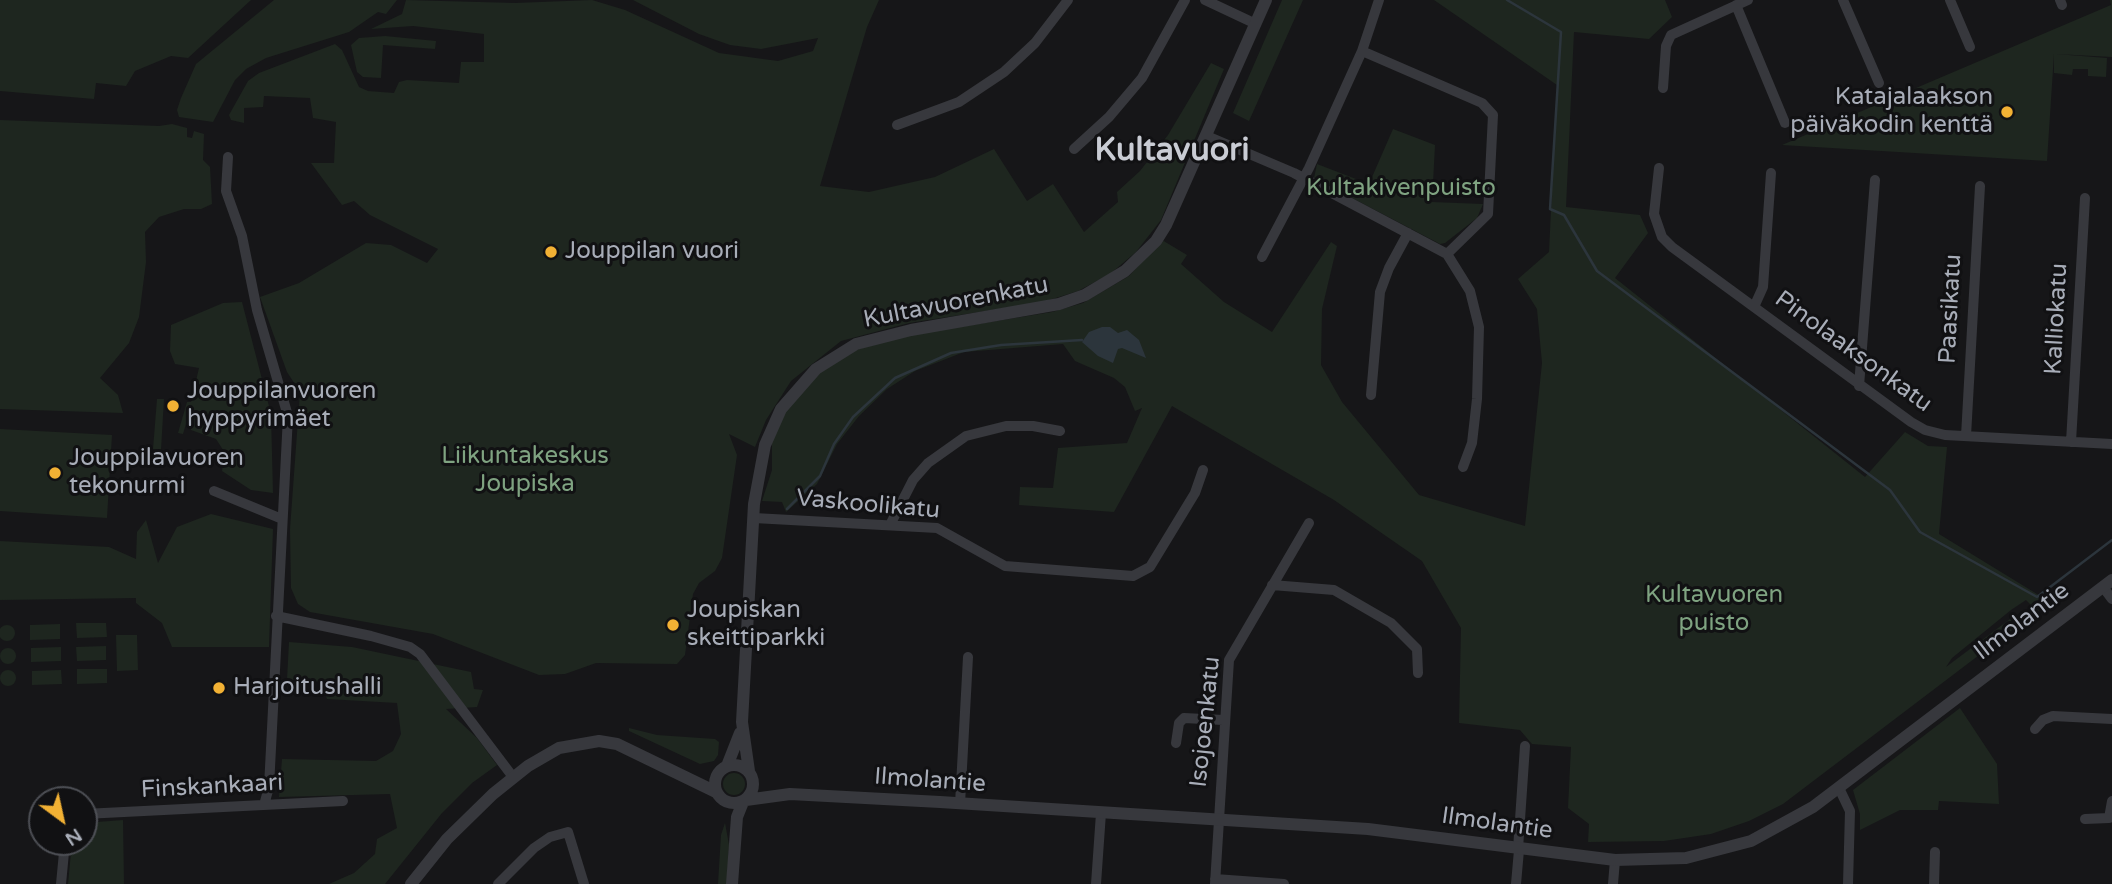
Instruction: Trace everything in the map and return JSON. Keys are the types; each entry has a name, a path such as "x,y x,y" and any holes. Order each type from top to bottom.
{"street":[{"path":"897,125 959,102 1004,72 1035,43 1068,0"},
{"path":"1074,149 1109,117 1142,78 1185,0"},
{"path":"1205,0 1256,24"},
{"name":"Kultavuorenkatu","path":"750,774 742,722 754,519 769,432 796,387 836,354 876,338 1059,304 1107,284 1140,258 1167,225 1266,0"},
{"path":"1262,257 1304,178 1362,51 1380,0"},
{"path":"1663,88 1666,46 1671,35 1682,27 1748,0"},
{"path":"1843,0 1879,83"},
{"path":"1950,0 1970,47"},
{"path":"1736,5 1785,123"},
{"path":"1362,51 1482,103 1493,115 1488,214 1447,254"},
{"path":"1207,135 1304,178 1447,254 1470,291 1479,327 1476,410 1472,443 1463,467"},
{"path":"228,157 226,191 242,236 257,310 288,416 270,774 264,806"},
{"name":"Pinolaaksonkatu","path":"1659,168 1654,214 1662,237 1859,386 1925,430 1966,436 2112,444"},
{"path":"1754,307 1763,288 1771,173"},
{"path":"1859,386 1875,180"},
{"name":"Paasikatu","path":"1966,436 1980,186"},
{"name":"Kalliokatu","path":"2071,442 2085,198"},
{"path":"1371,394 1380,292 1389,268 1408,233"},
{"path":"890,525 913,480 928,463 966,436 1006,426 1060,431"},
{"name":"Vaskoolikatu","path":"754,519 920,526 950,532 1005,566 1133,576 1150,567 1195,493 1203,470"},
{"path":"214,491 282,519"},
{"name":"Isojoenkatu","path":"1215,882 1223,720 1229,660 1309,523"},
{"path":"2108,583 2112,599"},
{"name":"Ilmolantie","path":"750,774 767,786 790,793 1368,829 1518,850 1615,860 1686,858 1751,841 1783,825 1839,788 2108,583"},
{"path":"1272,584 1334,590 1402,632 1417,649 1418,673"},
{"path":"276,616 410,647 420,654 513,777"},
{"path":"960,804 968,657"},
{"path":"2035,729 2043,720 2053,716 2112,719"},
{"path":"1176,744 1179,723 1184,718 1223,720"},
{"name":"Kultavuorenkatu","path":"724,768 742,722"},
{"path":"411,884 454,831 513,777 559,748 599,741 617,744 732,804 745,801"},
{"path":"1516,884 1525,746"},
{"path":"681,776 738,765 750,774 753,789 737,817 733,884"},
{"path":"724,768 715,781 735,855"},
{"path":"1839,788 1850,811 1848,884"},
{"name":"Ilmolantie","path":"745,801 790,793"},
{"name":"Finskankaari","path":"98,813 343,801"},
{"path":"2085,819 2109,818 2112,801"},
{"path":"1096,884 1101,813"},
{"path":"498,884 534,848 550,837 568,832 584,884"},
{"path":"1934,884 1935,852"},
{"path":"61,884 64,856"},
{"path":"1613,884 1615,860"},
{"path":"1215,882 1284,884"}],"green space":[{"path":"0,0 251,0 188,58 171,56 135,71 126,86 96,83 94,99 0,91"},
{"path":"274,0 397,0 386,14 378,12 349,32 266,58 246,69 235,80 213,122 179,117 177,110 196,64"},
{"name":"Liikuntakeskus Joupiska","path":"406,0 515,3 592,0 625,10 719,53 778,61 813,51 818,38 761,49 730,45 699,34 633,0 879,0 867,27 820,186 869,192 935,177 994,149 1027,201 1053,184 1084,232 1118,202 1117,192 1140,171 1168,135 1211,63 1224,69 1161,220 1136,252 1110,274 1078,291 1043,302 909,323 841,341 791,381 766,420 755,447 729,434 737,455 722,558 715,571 699,583 693,594 685,655 677,664 596,663 565,674 539,675 433,634 310,612 298,604 291,588 290,529 300,392 287,372 260,297 299,283 366,243 391,245 427,263 438,249 370,215 354,201 342,205 311,163 334,163 336,122 313,118 310,98 264,96 263,107 244,108 244,123 231,120 229,115 248,81 259,73 335,44 342,50 359,87 368,91 394,93 399,82 407,80 459,83 461,62 484,62 484,34 413,26 371,29 402,14"},
{"path":"1282,0 1303,0 1249,121 1233,113"},
{"name":"Kultavuoren puisto","path":"1434,0 1665,0 1672,17 1649,39 1574,32 1566,207 1640,215 1648,233 1615,278 1865,477 1905,432 1928,446 1947,447 1939,534 2050,602 2034,615 2030,610 2033,607 2026,600 2011,610 1952,658 1946,667 2014,616 2020,624 1783,804 1749,821 1711,834 1664,841 1588,842 1589,824 1568,808 1571,747 1532,744 1520,730 1459,723 1461,628 1422,561 1334,500 1172,406 1114,512 1019,505 1020,487 1053,488 1058,448 1127,443 1142,408 1135,411 1125,387 1114,378 1075,361 1063,344 964,352 915,371 887,389 859,416 837,444 817,484 786,512 782,502 762,501 772,470 772,440 786,410 822,370 856,350 891,338 1052,312 1083,303 1129,276 1162,240 1187,255 1181,264 1224,302 1272,332 1331,242 1337,246 1322,309 1321,365 1342,402 1419,495 1525,526 1542,363 1537,309 1518,279 1549,252 1557,85"},
{"path":"2112,0 2112,57 2056,54 2107,58 2106,77 2088,76 2088,69 2073,69 2072,75 2054,73 2054,54 2047,161 1782,145 2111,5"},
{"path":"385,36 436,41 435,49 383,45 381,78 363,77 357,72 351,45 359,38"},
{"path":"0,120 159,126 172,124 187,128 187,137 192,138 194,131 204,134 203,160 210,167 212,204 201,209 184,209 159,217 145,232 146,262 139,317 129,343 100,378 118,395 123,413 0,409"},
{"name":"Kultakivenpuisto","path":"1393,129 1435,145 1432,202 1483,204 1477,218 1445,243 1440,244 1314,178 1317,164 1369,184"},
{"path":"242,302 271,414 273,493 251,490 222,471 225,453 216,439 191,430 191,407 183,434 178,433 187,402 191,402 199,368 175,364 170,351 171,325 223,303"},
{"path":"157,399 164,399 161,450 153,449"},
{"name":"Jouppilavuoren tekonurmi","path":"0,429 112,435 107,518 0,511"},
{"path":"211,514 273,529 269,647 172,647 162,623 136,603 136,598 0,600 0,541 109,547 136,559 137,532 146,520 158,563 177,527"},
{"path":"76,623 106,623 107,637 77,638"},
{"path":"60,624 60,639 30,640 30,625"},
{"path":"4,625 10,625 15,633 13,639 4,641 -1,636 -1,630"},
{"path":"116,635 137,635 138,670 117,671"},
{"path":"289,642 352,647 471,672 474,689 483,690 477,707 446,709 477,738 497,765 472,783 442,813 385,884 329,884 354,873 375,854 377,839 397,828 390,794 279,797 282,759 376,761 393,751 401,734 397,703 327,699 321,682 287,680"},
{"path":"106,646 106,660 77,661 76,647"},
{"path":"61,647 61,661 31,662 31,648"},
{"path":"5,648 11,648 16,656 14,662 5,664 0,659 0,653"},
{"path":"77,669 107,669 107,683 77,684"},
{"path":"5,670 11,670 16,678 14,684 5,686 0,681 0,675"},
{"path":"61,670 62,684 32,685 32,671"},
{"path":"1960,708 1997,764 1999,804 1939,801 1938,810 1900,810 1860,830 1860,814 1853,790"},
{"path":"629,728 657,735 715,739 719,742 718,755 714,761 700,764 629,731"},
{"path":"734,773 742,776 745,784 742,792 734,795 726,792 723,784 726,776"},
{"path":"123,820 124,884 68,884 71,856 98,856 98,822"},
{"path":"725,823 729,845 727,884 718,884 721,835"}],"shaded area":[{"path":"1110,327 1118,333 1127,330 1139,340 1146,358 1122,348 1118,349 1113,363 1098,356 1082,342 1089,332"}],"waterway":[{"path":"1507,0 1561,32 1550,209 1564,215 1597,271 1890,490 1920,532 2037,597 2112,540"},
{"path":"787,509 820,476 834,444 853,417 895,378 951,353 1001,345 1082,340"}],"place":[{"name":"Katajalaakson päiväkodin kenttä","path":"2007,112"},
{"name":"Jouppilan vuori","path":"551,252"},
{"name":"Jouppilanvuoren hyppyrimäet","path":"173,406"},
{"name":"Jouppilavuoren tekonurmi","path":"55,473"},
{"name":"Joupiskan skeittiparkki","path":"673,625"},
{"name":"Harjoitushalli","path":"219,688"}],"district":[{"name":"Kultavuori","path":"1172,152"}]}
